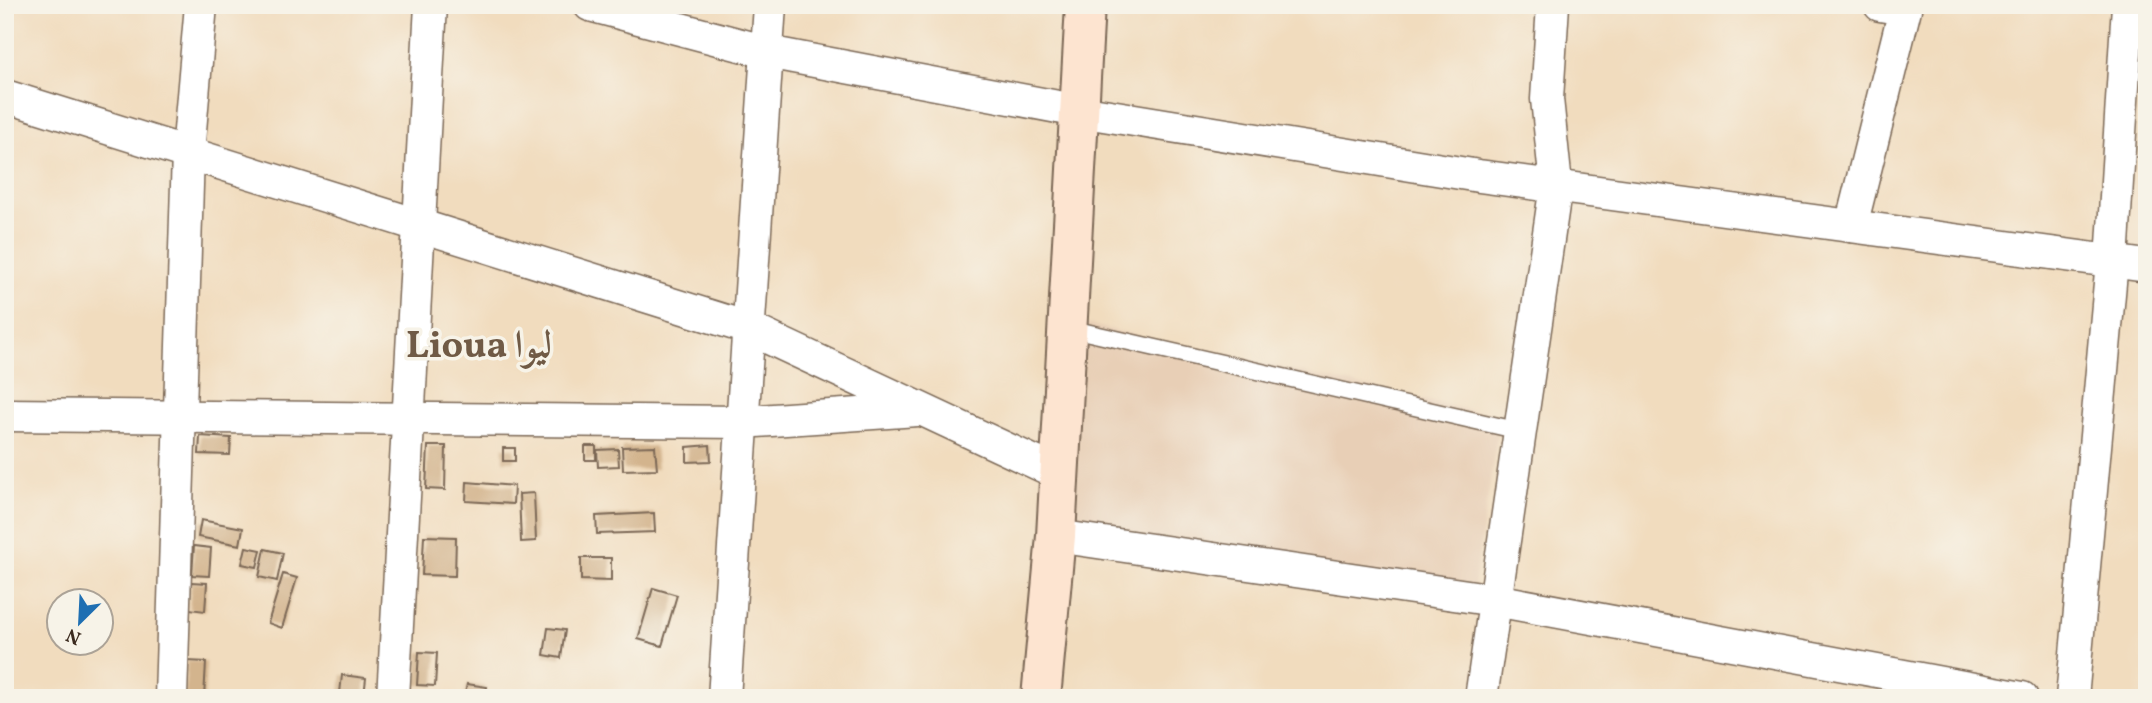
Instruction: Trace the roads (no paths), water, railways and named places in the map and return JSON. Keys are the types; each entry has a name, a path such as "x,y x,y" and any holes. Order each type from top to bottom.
{"main road":[{"path":"1041,698 1060,474 1085,5"}],"street":[{"path":"171,698 188,153 201,5"},
{"path":"393,698 431,5"},
{"path":"590,5 767,52 1079,110 1555,186 2147,266"},
{"path":"724,698 770,5"},
{"path":"1481,698 1555,186 1547,99 1553,5"},
{"path":"1851,226 1905,9 1880,5"},
{"path":"2072,698 2112,261 2127,5"},
{"path":"5,96 748,328 1060,474"},
{"path":"5,415 742,422 922,410"},
{"path":"1056,536 1495,600 2022,698"}],"lane":[{"path":"1067,328 1520,431"}],"district":[{"name":"Lioua ليوا","path":"479,347"}]}
